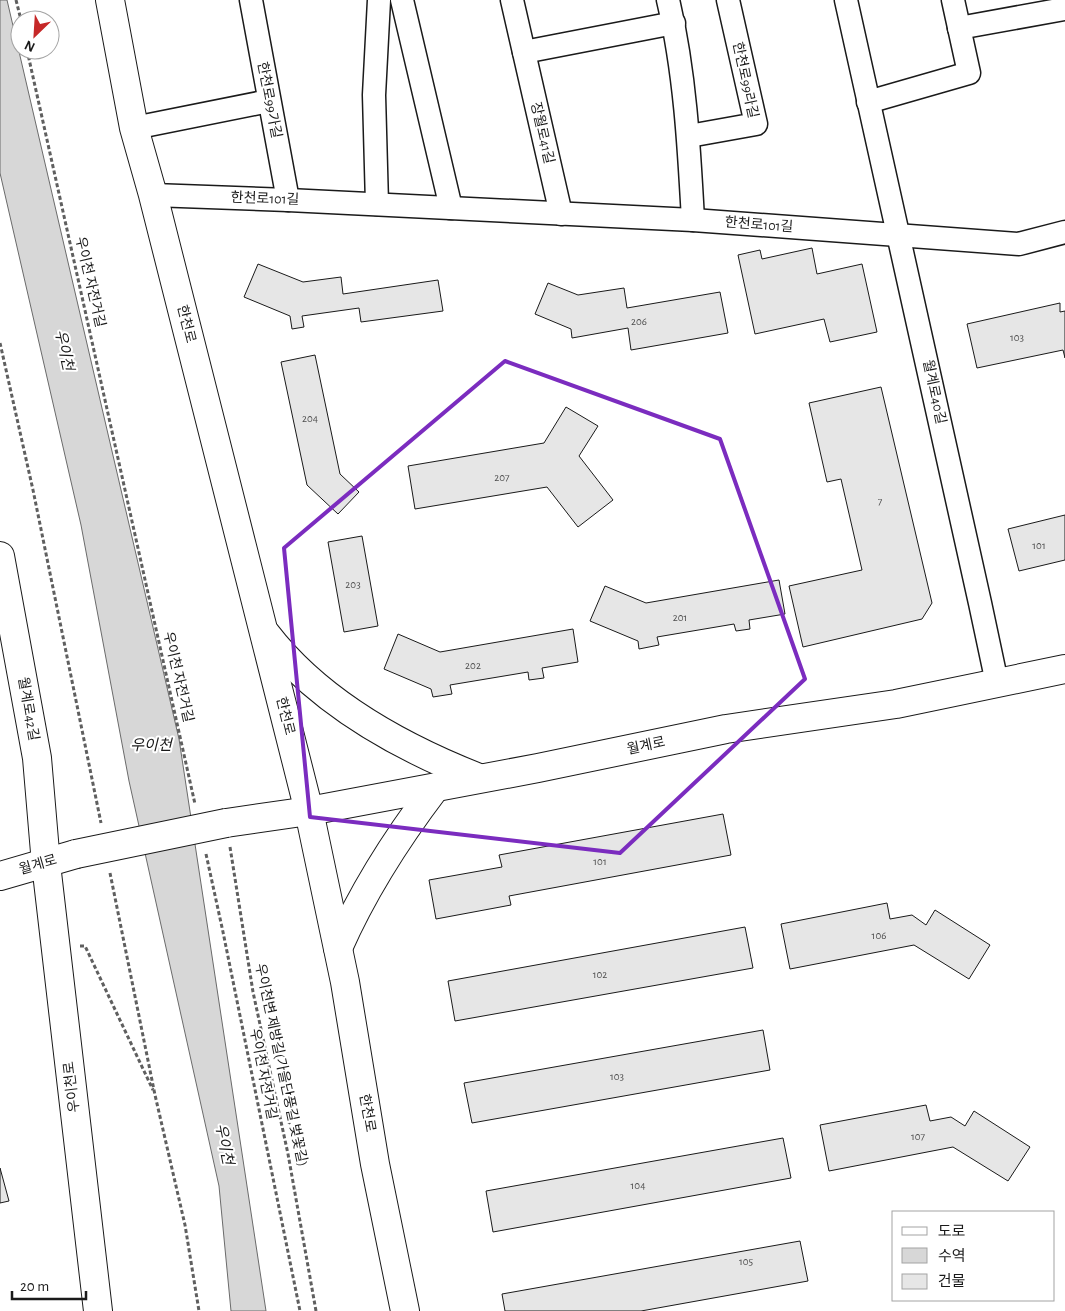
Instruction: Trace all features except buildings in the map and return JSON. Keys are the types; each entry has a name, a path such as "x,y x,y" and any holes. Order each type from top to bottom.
{"main road":[{"name":"한천로","path":"110,0 134,128 154,195 309,811 338,948 375,1164 405,1311"},
{"name":"월계로42길","path":"0,556 37,758 46,864"},
{"path":"263,630 275,645 321,690 351,712 401,743 480,778"},
{"name":"월계로","path":"0,876 76,854 226,823 309,811 435,788 726,729 896,704 1065,669"},
{"path":"338,948 348,926 401,833 435,788"},
{"name":"우이천로","path":"46,864 98,1311"}],"street":[{"name":"한천로99가길","path":"251,0 288,200"},
{"path":"377,204 374,95 379,0"},
{"path":"402,0 451,208"},
{"name":"장월로41길","path":"512,0 561,214"},
{"path":"668,0 677,38 688,136 693,220"},
{"name":"한천로99라길","path":"688,136 756,124 728,0"},
{"name":"월계로40길","path":"846,0 996,683"},
{"path":"868,102 969,73 953,0"},
{"path":"959,28 1063,8"},
{"path":"524,52 674,23"},
{"path":"134,128 270,101"},
{"name":"한천로101길","path":"154,195 693,220 1019,244 1065,232"}],"path":[{"name":"우이천 자전거길","path":"29,60 195,806"},
{"name":"우이천변 제방길(가을단풍길,벚꽃길)","path":"226,823 254,992 288,1154 316,1311"},
{"name":"우이천 자전거길","path":"204,845 300,1311"},
{"path":"56,948 85,946 155,1095"}],"highlighted area":[{"path":"505,361 720,439 805,679 620,853 310,817 284,548"}],"water":[{"name":"우이천","path":"0,0 7,0 10,13 10,60 21,60 179,739 266,1311 231,1311 219,1186 129,781 81,525 0,173"}]}
